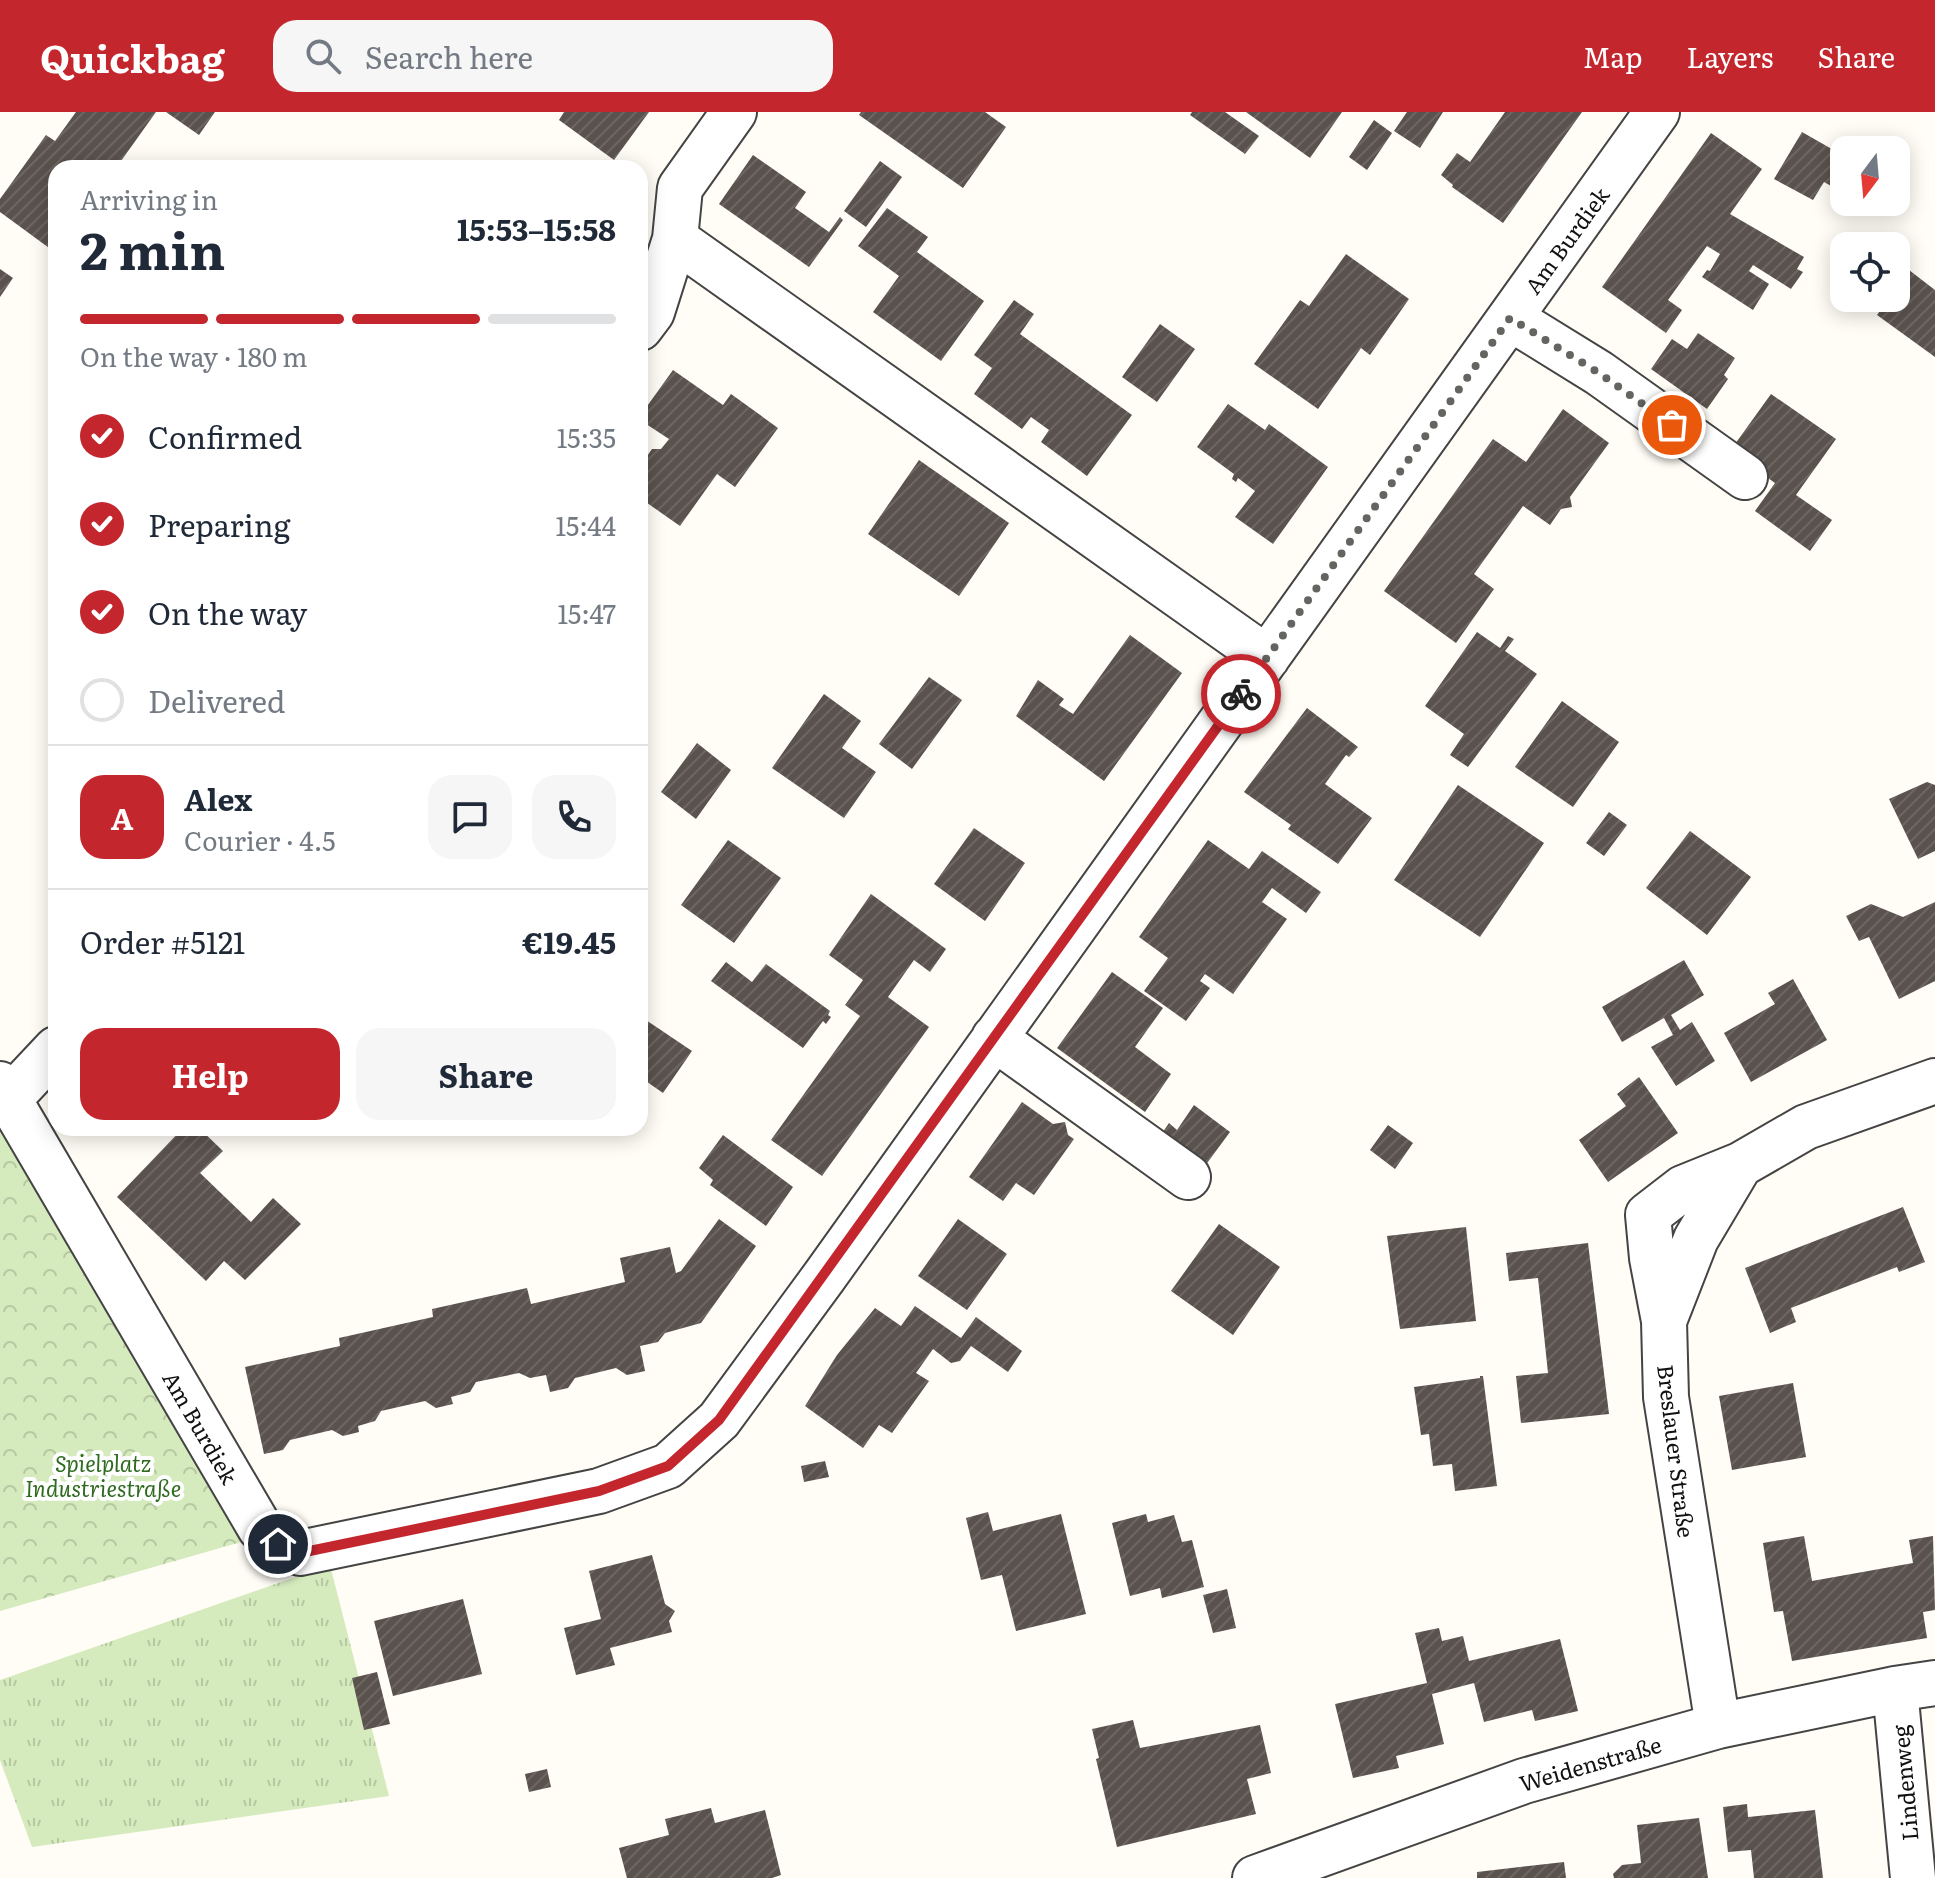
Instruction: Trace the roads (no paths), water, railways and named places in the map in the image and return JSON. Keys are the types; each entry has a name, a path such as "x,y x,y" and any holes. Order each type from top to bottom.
{"street":[{"path":"648,317 675,239 680,188 734,112"},
{"name":"Am Burdiek","path":"5,1091 260,1528 278,1544 300,1553 599,1491 668,1466 719,1420 1657,112"},
{"path":"675,239 1267,658"},
{"path":"1510,318 1599,373 1745,477"},
{"path":"994,1038 1188,1177"},
{"path":"1806,1127 1935,1047"},
{"path":"5,1091 48,1056"},
{"name":"Breslauer Straße","path":"1718,1726 1666,1397 1664,1321 1696,1239 1740,1165 1806,1127 1935,1081"},
{"name":"Weidenstraße","path":"1274,1875 1524,1781 1718,1726 1915,1686"},
{"name":"Lindenweg","path":"1913,1878 1915,1686"}],"park label":[{"name":"Spielplatz Industriestraße","path":"103,1474"}]}
